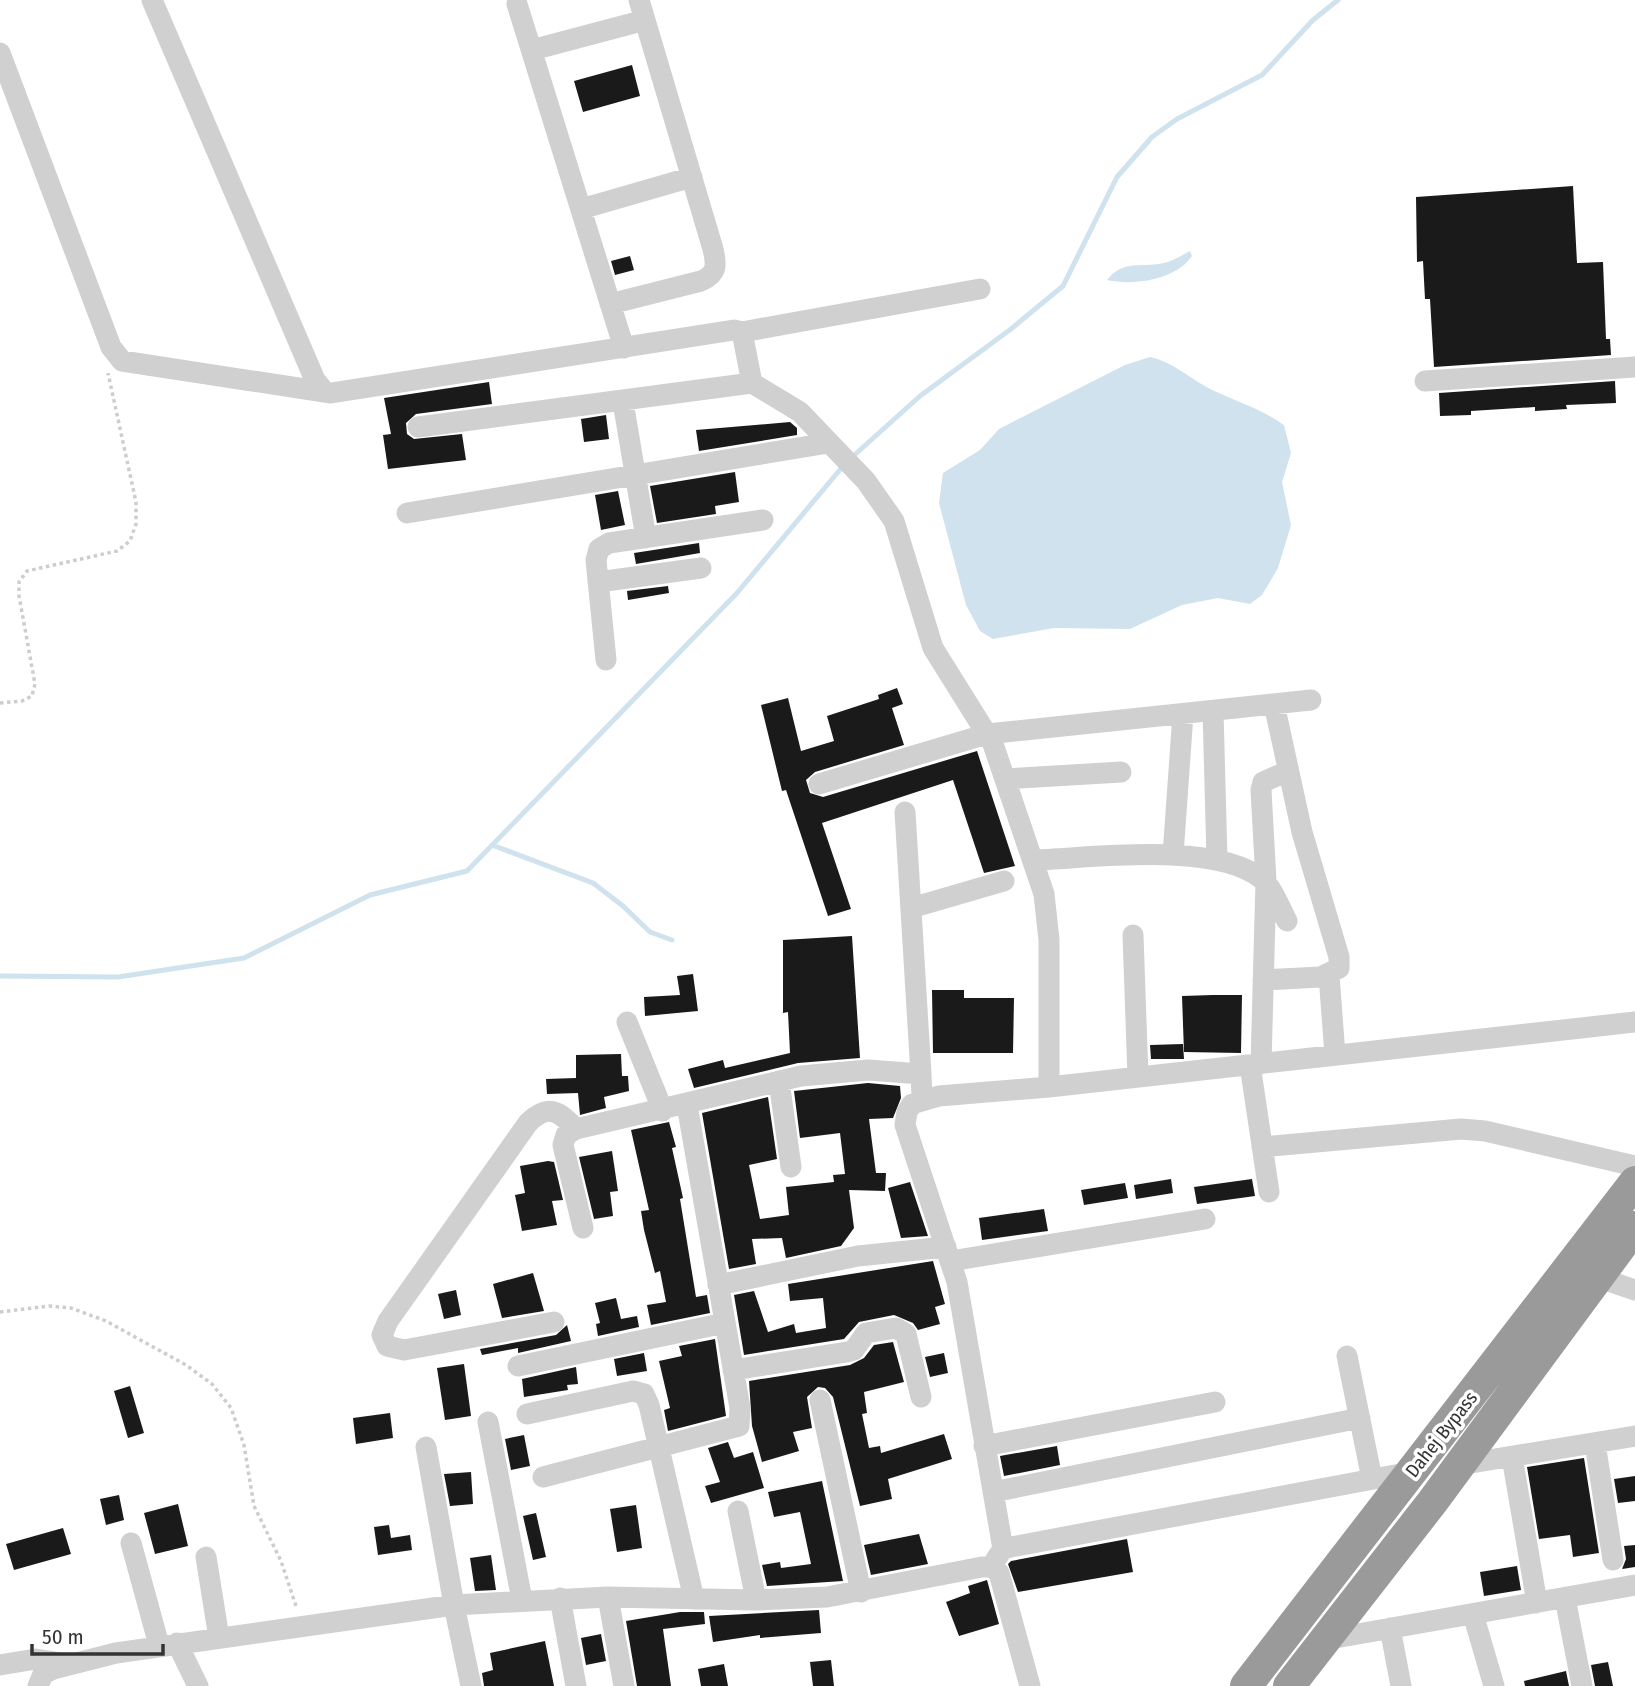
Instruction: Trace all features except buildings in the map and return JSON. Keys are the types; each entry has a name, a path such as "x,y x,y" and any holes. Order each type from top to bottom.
{"highway":[{"name":"Dahej Bypass","path":"1246,1686 1635,1182"},
{"name":"Dahej Bypass","path":"1289,1686 1459,1465 1635,1227"}],"street":[{"path":"152,0 315,380 324,391"},
{"path":"517,4 624,348"},
{"path":"532,51 642,10 716,262 712,276 610,304"},
{"path":"0,53 114,354 131,364 346,392 734,330 742,332 980,289"},
{"path":"581,209 692,177"},
{"path":"742,332 752,383"},
{"path":"1425,381 1635,367"},
{"path":"418,427 752,383 800,412 866,481 900,535 933,648 987,734 1034,860 1044,894 1049,940 1049,1087"},
{"path":"623,402 646,538"},
{"path":"407,513 830,445"},
{"path":"606,660 596,560 599,549 609,543 763,520"},
{"path":"598,582 701,568"},
{"path":"819,784 987,734 1311,700"},
{"path":"1263,980 1329,975 1339,968 1339,957 1312,870 1273,704"},
{"path":"1213,710 1217,859"},
{"path":"1173,855 1183,714"},
{"path":"1269,1192 1255,1064 1263,980 1266,881 1263,782 1288,771"},
{"path":"1005,779 1121,772"},
{"path":"905,812 922,1099"},
{"path":"1034,860 1173,855 1217,859 1250,870 1266,881 1287,921"},
{"path":"911,908 1004,880"},
{"path":"1133,935 1139,1077"},
{"path":"1329,975 1335,1055"},
{"path":"627,1022 663,1111"},
{"path":"38,1686 43,1674 70,1665 168,1644 454,1605 560,1598 755,1600 827,1597 992,1567 1003,1549 949,1254 905,1125 906,1112 922,1099 1635,1022"},
{"path":"583,1228 563,1145 566,1135 576,1129 663,1111 779,1081 835,1072 921,1074"},
{"path":"779,1081 791,1167"},
{"path":"543,1477 739,1426 741,1419 687,1105"},
{"path":"554,1322 404,1350 387,1346 382,1335 388,1321 528,1123 539,1112 552,1109 562,1114 576,1129"},
{"path":"1262,1147 1461,1129 1485,1131 1635,1166"},
{"path":"718,1284 858,1256 949,1254 1205,1219"},
{"path":"1597,1277 1635,1290"},
{"path":"519,1366 725,1323"},
{"path":"733,1370 847,1352 854,1350 866,1334 896,1328 906,1334 921,1397"},
{"path":"1347,1356 1372,1479"},
{"path":"527,1414 634,1391 643,1394 649,1405 660,1448 694,1599"},
{"path":"820,1400 861,1592"},
{"path":"985,1446 1215,1402"},
{"path":"993,1492 1360,1418"},
{"path":"488,1422 522,1600"},
{"path":"1459,1465 1635,1436"},
{"path":"1595,1443 1613,1560"},
{"path":"426,1447 471,1686"},
{"path":"1512,1457 1537,1603"},
{"path":"1003,1549 1411,1472"},
{"path":"738,1511 755,1600"},
{"path":"131,1544 168,1644 198,1686"},
{"path":"206,1557 219,1638"},
{"path":"992,1567 999,1573 1030,1686"},
{"path":"1324,1640 1635,1586"},
{"path":"608,1597 623,1686"},
{"path":"560,1598 576,1686"},
{"path":"1565,1598 1582,1686"},
{"path":"1474,1614 1494,1686"},
{"path":"1390,1628 1401,1686"},
{"path":"0,1665 36,1659 70,1665"}],"path":[{"path":"0,703 22,701 32,696 35,684 19,596 19,582 27,571 117,551 130,541 136,524 136,502 107,372 114,354"},
{"path":"0,1312 49,1306 71,1308 106,1321 186,1365 212,1384 230,1408 235,1420 244,1445 254,1506 281,1560 303,1627"}],"water":[{"path":"1190,251 1192,256 1185,264 1165,276 1129,282 1107,280 1124,267 1167,262"},
{"path":"1150,357 1169,364 1210,389 1284,425 1291,453 1282,482 1291,525 1278,568 1262,595 1250,604 1218,598 1182,605 1130,629 1054,628 993,639 980,631 966,605 939,503 943,473 980,450 999,429 1125,365"}],"waterway":[{"path":"850,459 920,396 1011,329 1063,286 1117,177 1152,137 1177,119 1262,75 1313,20 1338,0"},
{"path":"0,976 118,977 244,958 370,895 467,871 737,593 843,466"},
{"path":"492,845 593,883 623,906 650,932 672,940"}]}
